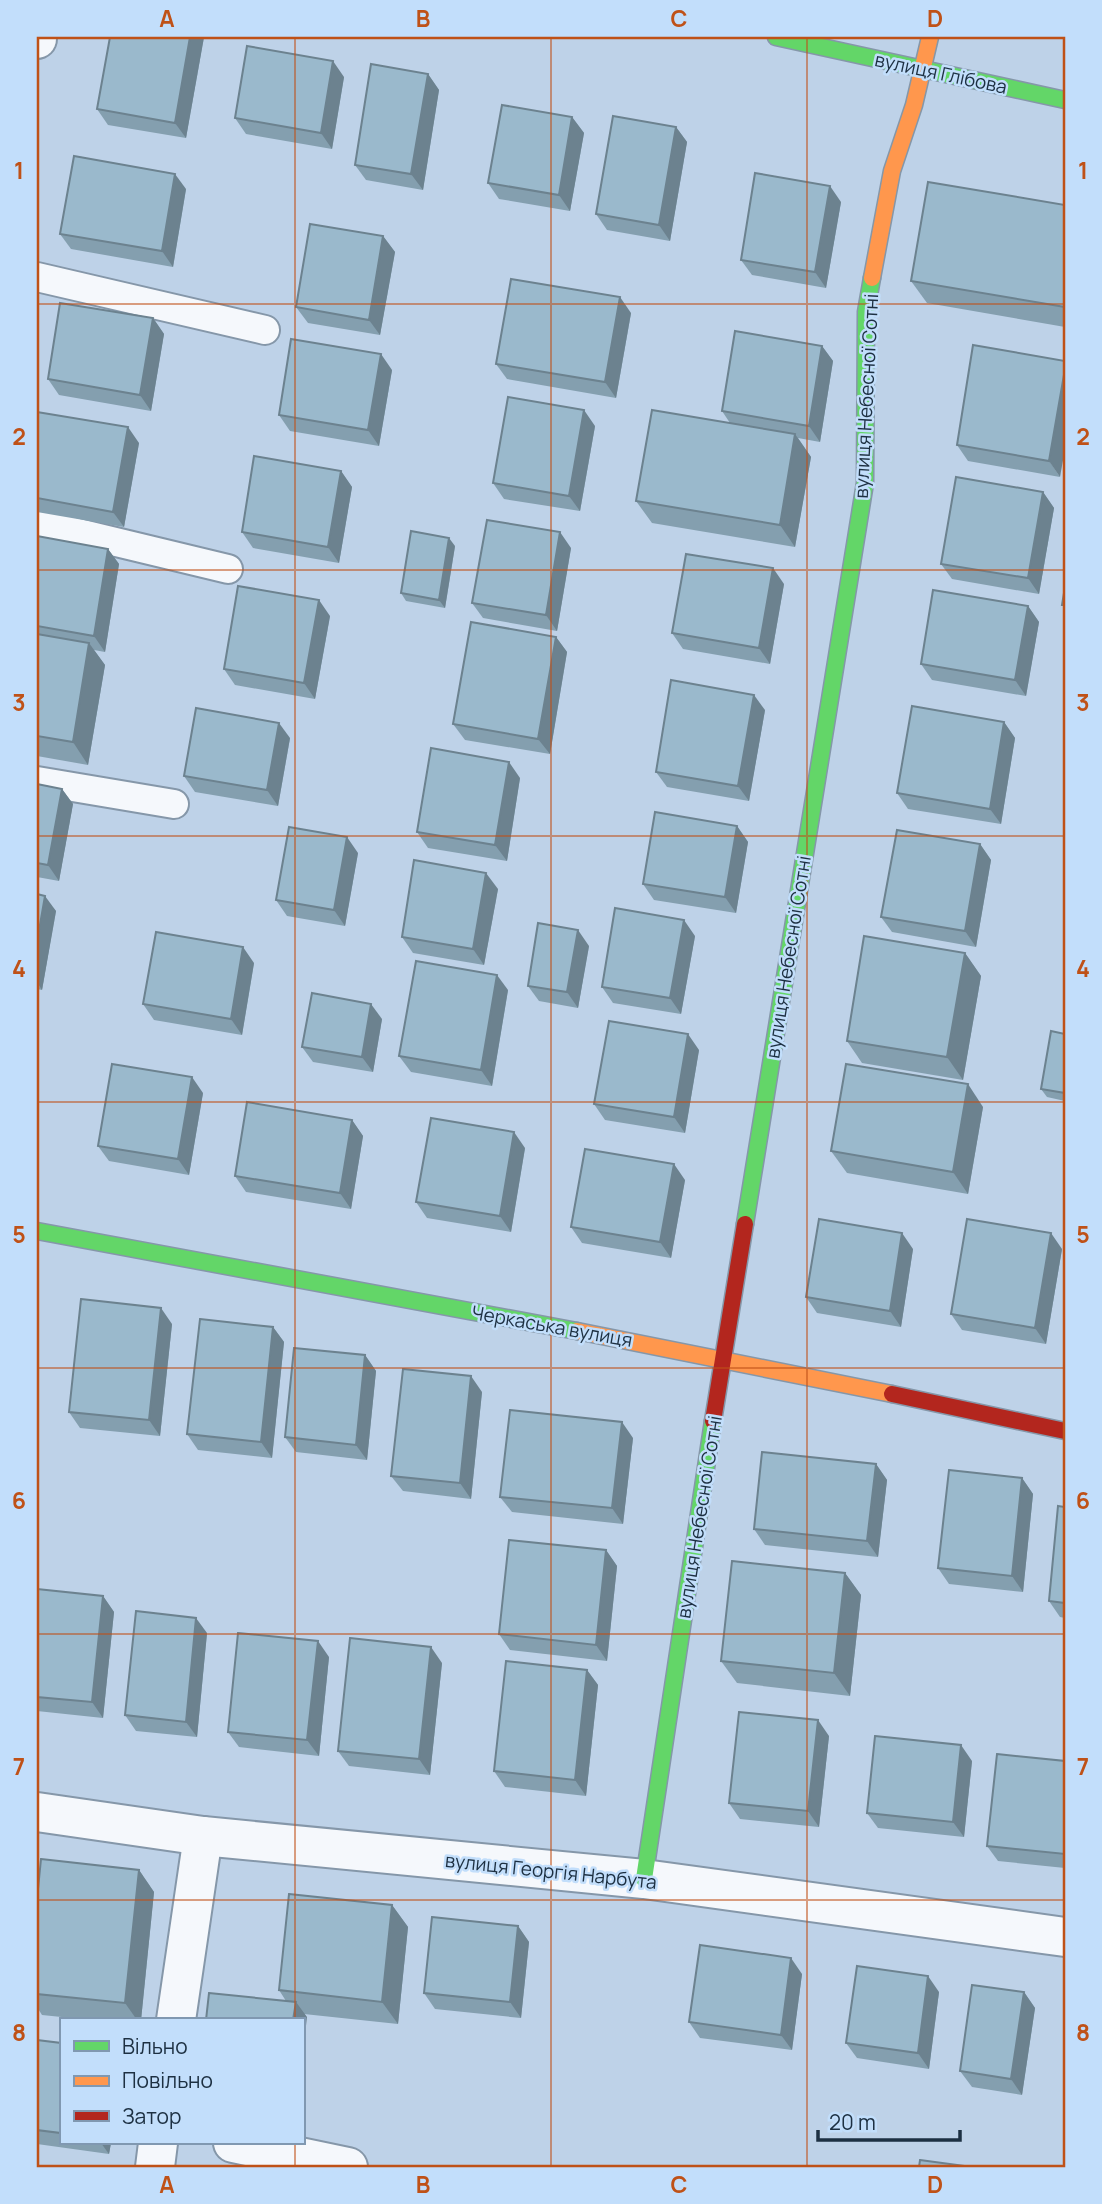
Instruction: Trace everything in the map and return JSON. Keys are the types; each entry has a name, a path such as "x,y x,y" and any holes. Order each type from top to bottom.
{"street":[{"name":"вулиця Глібова","path":"776,37 1065,100"},
{"name":"вулиця Небесної Сотні","path":"644,1880 723,1358 865,483 866,312 892,171 914,104 930,37"},
{"name":"Черкаська вулиця","path":"37,1231 723,1358 1065,1431"},
{"name":"вулиця Георгія Нарбута","path":"37,1812 202,1836 644,1880 1065,1937"},
{"path":"176,2018 202,1836"},
{"path":"155,2167 158,2144"},
{"path":"238,2144 348,2167"}],"lane":[{"path":"37,277 265,330"},
{"path":"37,523 228,569"},
{"path":"37,781 174,804"}],"building":[{"path":"110,37 190,37 175,123 97,109"},
{"path":"247,46 333,61 321,133 235,118"},
{"path":"371,64 428,74 411,174 355,165"},
{"path":"502,105 572,117 559,195 488,183"},
{"path":"613,116 676,127 659,225 596,214"},
{"path":"74,156 175,174 162,251 60,234"},
{"path":"755,173 830,186 815,272 741,260"},
{"path":"928,182 1065,205 1065,307 911,281"},
{"path":"310,224 383,236 369,320 296,307"},
{"path":"511,279 620,297 605,382 496,364"},
{"path":"60,303 153,318 140,395 48,379"},
{"path":"735,331 822,346 809,426 722,411"},
{"path":"291,339 381,354 368,430 279,415"},
{"path":"973,345 1065,361 1049,461 957,445"},
{"path":"508,397 584,410 569,496 493,483"},
{"path":"652,410 795,434 780,525 636,501"},
{"path":"37,412 128,427 113,512 37,498"},
{"path":"254,456 341,471 328,547 242,532"},
{"path":"956,477 1043,492 1028,578 941,564"},
{"path":"487,520 560,532 546,615 472,603"},
{"path":"411,531 449,538 439,600 401,593"},
{"path":"37,536 108,549 94,636 37,626"},
{"path":"686,554 773,568 759,648 672,633"},
{"path":"238,586 319,600 304,683 224,669"},
{"path":"933,590 1028,606 1015,680 921,664"},
{"path":"471,622 556,637 538,739 453,724"},
{"path":"37,634 89,643 73,742 37,736"},
{"path":"671,680 754,695 738,786 656,772"},
{"path":"912,706 1004,722 990,809 897,793"},
{"path":"196,708 279,723 267,790 184,776"},
{"path":"431,748 509,762 495,845 417,832"},
{"path":"37,784 62,789 48,865 37,863"},
{"path":"655,812 737,826 725,897 643,884"},
{"path":"289,827 347,837 334,910 276,900"},
{"path":"897,830 980,844 965,931 881,917"},
{"path":"414,860 486,873 473,949 402,937"},
{"path":"37,894 45,896 37,942"},
{"path":"615,908 684,920 670,998 602,987"},
{"path":"538,923 578,930 567,992 528,986"},
{"path":"156,932 243,947 231,1019 143,1004"},
{"path":"864,936 965,953 947,1057 847,1041"},
{"path":"416,961 497,975 481,1070 399,1056"},
{"path":"312,993 371,1004 362,1057 302,1047"},
{"path":"609,1021 688,1034 674,1117 594,1104"},
{"path":"1051,1031 1065,1034 1065,1093 1041,1089"},
{"path":"112,1064 192,1077 178,1159 98,1146"},
{"path":"846,1064 968,1084 953,1172 831,1151"},
{"path":"247,1102 352,1120 340,1193 235,1176"},
{"path":"431,1118 514,1132 500,1216 416,1202"},
{"path":"585,1149 674,1164 660,1242 571,1227"},
{"path":"819,1219 902,1233 890,1311 806,1297"},
{"path":"967,1219 1051,1233 1035,1328 951,1314"},
{"path":"81,1299 161,1308 149,1420 69,1412"},
{"path":"200,1319 273,1327 261,1442 187,1434"},
{"path":"294,1348 365,1355 356,1445 285,1437"},
{"path":"403,1369 471,1376 460,1483 391,1476"},
{"path":"510,1410 622,1422 612,1508 500,1497"},
{"path":"762,1452 876,1464 867,1541 754,1529"},
{"path":"949,1470 1022,1478 1012,1576 938,1568"},
{"path":"1058,1506 1065,1507 1065,1603 1049,1601"},
{"path":"509,1540 606,1550 596,1645 499,1634"},
{"path":"732,1561 845,1573 834,1673 721,1661"},
{"path":"37,1589 103,1596 92,1702 37,1697"},
{"path":"136,1611 196,1618 186,1722 125,1715"},
{"path":"238,1633 318,1641 307,1740 228,1732"},
{"path":"350,1638 431,1647 419,1759 338,1751"},
{"path":"506,1661 587,1670 575,1780 494,1771"},
{"path":"739,1712 818,1720 808,1811 729,1803"},
{"path":"875,1736 961,1745 953,1822 867,1813"},
{"path":"997,1754 1065,1761 1065,1854 987,1846"},
{"path":"41,1859 139,1870 125,2003 37,1994 37,1899"},
{"path":"289,1894 392,1905 382,2002 279,1990"},
{"path":"432,1917 518,1926 510,2002 424,1993"},
{"path":"700,1945 791,1958 781,2035 689,2022"},
{"path":"857,1966 928,1976 918,2053 846,2043"},
{"path":"972,1985 1024,1992 1011,2079 960,2071"},
{"path":"209,1993 296,2002 293,2018 206,2018"},
{"path":"37,2040 60,2043 60,2133 37,2130"},
{"path":"920,2160 972,2167 919,2167"}],"traffic: fast":[{"path":"776,37 1065,100"},
{"path":"745,1224 865,483 866,312 872,278"},
{"path":"37,1231 577,1331"},
{"path":"644,1879 713,1421"}],"traffic: slow":[{"path":"872,278 892,171 914,105 930,37"},
{"path":"577,1331 892,1394"}],"traffic: jam":[{"path":"713,1421 745,1224"},
{"path":"892,1394 1065,1431"}]}
